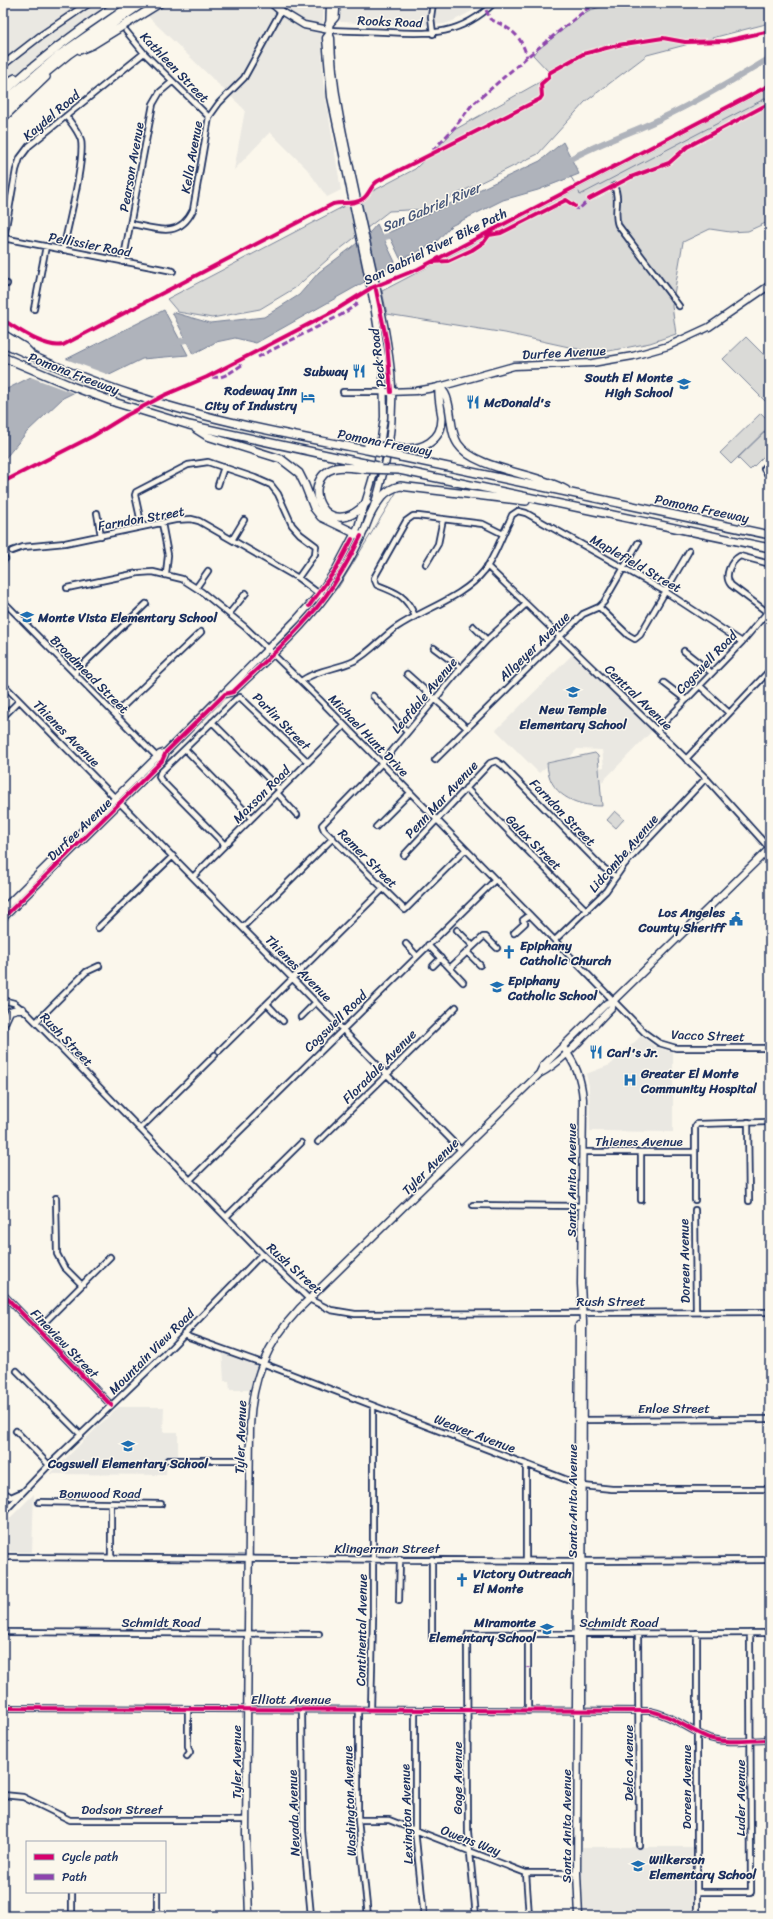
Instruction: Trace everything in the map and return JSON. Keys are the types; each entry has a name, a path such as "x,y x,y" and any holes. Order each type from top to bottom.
{"highway":[{"path":"3,93 32,67 84,26 119,3"},
{"path":"3,100 63,49 129,3"},
{"path":"3,100 59,55 134,3"},
{"path":"3,108 69,54 143,3"},
{"path":"69,54 92,45 160,3"},
{"path":"272,3 281,11"},
{"path":"278,3 281,11"},
{"path":"329,29 335,17 336,3"},
{"path":"3,118 51,73 59,62"},
{"path":"3,85 32,67"},
{"path":"3,334 24,347 35,357"},
{"name":"Pomona Freeway","path":"3,343 106,386 214,418 304,438 367,447 407,459 770,535"},
{"name":"Pomona Freeway","path":"3,357 74,388 189,425 364,466 399,470 770,548"},
{"path":"367,447 403,449 420,448 428,444 436,437 441,422 438,398 439,387"},
{"path":"439,387 446,394 454,435 457,444 464,452 482,461 555,483 571,493"},
{"path":"189,425 207,436 281,459 288,463 302,478 317,512 325,520 358,535"},
{"path":"364,466 341,467 334,469 320,480 317,496 324,510 329,514 342,517 355,514 367,502"},
{"path":"370,515 383,495 393,488 400,486 573,506"}],"main road":[{"path":"3,65 39,37 89,3"},
{"name":"Peck Road","path":"270,651 319,594 358,535 370,515 380,489 386,461 391,392 387,343 373,291 328,77 326,38 329,29 330,3"},
{"name":"Rooks Road","path":"281,11 304,25 329,29"},
{"name":"Durfee Avenue","path":"384,392 416,391 439,387 514,366 592,363 650,352 680,341 709,327 770,285"},
{"name":"Peck Road","path":"270,651 325,597 343,571 358,535 378,460 383,428 384,392 381,347 373,291"},
{"name":"Durfee Avenue","path":"3,918 118,800 225,694 233,692 270,651"},
{"name":"Durfee Avenue","path":"3,909 118,800"},
{"path":"565,1050 612,1007 613,1001 770,848"},
{"path":"3,1038 3,1022 10,1011 23,1009"},
{"name":"Tyler Avenue","path":"249,1916 246,1820 249,1633 249,1460 252,1394 262,1363 282,1328 309,1299 539,1074 549,1069 565,1050"},
{"name":"Santa Anita Avenue","path":"565,1050 572,1058 582,1087 582,1312 579,1633 582,1707 578,1712 577,1874 579,1916"}],"street":[{"path":"432,3 431,17 433,34"},
{"name":"Rooks Road","path":"329,29 433,34 460,27 475,18 494,3"},
{"name":"Kella Avenue","path":"132,224 165,230 182,226 188,220 193,210 209,117 219,104 244,78 281,11"},
{"name":"Kathleen Street","path":"126,31 144,53 209,117"},
{"name":"Kaydel Road","path":"4,238 16,170 20,158 29,146 144,53"},
{"name":"Pearson Avenue","path":"124,262 153,104 160,92 172,82"},
{"path":"63,250 80,159 81,141 76,129 66,116"},
{"path":"614,186 618,197 616,217 618,225 679,306"},
{"name":"Pellissier Road","path":"4,238 173,271"},
{"path":"34,310 46,246"},
{"name":"Durfee Avenue","path":"343,392 384,392"},
{"path":"770,461 764,469 770,478"},
{"path":"142,527 135,495 136,492 194,463 208,462 224,467 271,485 278,494 292,525 300,534 316,546 315,554 298,578"},
{"path":"218,485 224,467"},
{"name":"Maplefield Street","path":"503,534 515,512 526,513 666,592 742,642"},
{"path":"97,513 101,536"},
{"path":"301,682 307,677 337,668 363,656 391,631 415,616 451,597 476,580 487,566 503,534 483,524 413,516 406,521 374,575 374,581 378,585 407,600 415,616"},
{"name":"Farndon Street","path":"12,552 23,547 65,543 162,523 191,520 199,521 298,578 325,597"},
{"path":"232,540 244,520"},
{"path":"426,564 440,539 443,520"},
{"path":"162,523 168,556 166,574"},
{"name":"Allgeyer Avenue","path":"435,760 583,614 599,607 611,590 638,543"},
{"path":"599,607 635,640 640,635 666,592 688,550"},
{"path":"768,610 728,582 727,574 736,559 740,556 770,564"},
{"name":"Central Avenue","path":"487,566 706,778 770,848"},
{"name":"Michael Hunt Drive","path":"67,588 138,573 153,572 182,579 196,588 229,614 270,651 555,940 613,1001"},
{"path":"196,588 208,572"},
{"path":"229,614 246,593"},
{"name":"Broadmead Street","path":"3,601 159,759"},
{"path":"74,673 146,604"},
{"name":"Leafdale Avenue","path":"325,820 382,764 461,668 487,640 526,604"},
{"name":"Cogswell Road","path":"657,730 742,642 768,610"},
{"path":"473,626 487,640"},
{"path":"115,714 201,632"},
{"path":"434,648 461,668"},
{"path":"684,651 712,673"},
{"path":"686,759 770,670"},
{"path":"406,674 467,728"},
{"path":"664,683 686,700"},
{"name":"Thienes Avenue","path":"3,684 461,1150"},
{"path":"700,686 729,713"},
{"path":"373,696 407,732"},
{"name":"Parlin Street","path":"212,722 240,697 308,762"},
{"path":"3,717 19,701"},
{"path":"225,845 159,777 160,773 212,722 278,792 297,815"},
{"name":"Maxson Road","path":"193,877 344,726"},
{"path":"184,749 252,818"},
{"name":"Farndon Street","path":"496,761 502,764 601,866 616,877"},
{"name":"Penn Mar Avenue","path":"404,855 490,763 496,761"},
{"name":"Lidcombe Avenue","path":"555,940 587,911 606,891 624,865 706,778"},
{"name":"Galax Street","path":"466,788 587,911"},
{"path":"376,826 410,793"},
{"name":"Remer Street","path":"325,820 322,825 324,830 405,910 465,850"},
{"path":"243,927 333,838"},
{"path":"98,928 173,856"},
{"name":"Cogswell Road","path":"191,1179 495,880"},
{"path":"219,1050 383,889"},
{"path":"514,933 523,926 525,923 523,920 530,915"},
{"path":"457,930 472,946"},
{"path":"450,968 483,937 486,937 497,948"},
{"path":"406,944 417,956"},
{"path":"428,945 463,982"},
{"path":"467,952 480,965"},
{"path":"433,966 441,958"},
{"path":"36,1022 86,972 99,966"},
{"name":"Rush Street","path":"3,1000 10,1000 23,1009 191,1179 262,1254 309,1299 331,1310 354,1314 770,1312"},
{"name":"Vacco Street","path":"613,1001 645,1034 659,1043 676,1048 770,1048"},
{"path":"301,1017 316,1002"},
{"path":"267,1004 283,1021"},
{"name":"Floradale Avenue","path":"318,1142 456,1006"},
{"path":"140,1129 215,1055"},
{"path":"748,1201 748,1122 770,1122"},
{"name":"Doreen Avenue","path":"695,1200 695,1127 698,1124 748,1122"},
{"path":"227,1216 301,1143"},
{"name":"Thienes Avenue","path":"582,1152 695,1152"},
{"path":"641,1152 642,1200"},
{"path":"56,1198 57,1254 64,1266 82,1285"},
{"path":"473,1205 582,1206"},
{"name":"Doreen Avenue","path":"695,1210 696,1312"},
{"name":"Mountain View Road","path":"3,1513 49,1465 163,1356 262,1254"},
{"path":"38,1329 110,1257"},
{"name":"Fineview Street","path":"3,1294 112,1406"},
{"name":"Weaver Avenue","path":"184,1333 188,1337 262,1363 580,1485 612,1489 770,1488"},
{"path":"17,1371 81,1435"},
{"name":"Continental Avenue","path":"371,1710 374,1406"},
{"name":"Enloe Street","path":"581,1420 770,1419"},
{"path":"16,1431 49,1465"},
{"path":"168,1460 249,1460"},
{"path":"526,1464 526,1560"},
{"path":"3,1492 11,1497 25,1490"},
{"name":"Bonwood Road","path":"39,1502 161,1504"},
{"path":"111,1504 111,1557"},
{"name":"Klingerman Street","path":"3,1557 580,1561 770,1560"},
{"path":"399,1600 400,1559"},
{"path":"432,1559 432,1639"},
{"name":"Schmidt Road","path":"3,1632 319,1634"},
{"name":"Schmidt Road","path":"468,1635 579,1633 770,1633"},
{"name":"Delco Avenue","path":"638,1633 639,1845"},
{"name":"Doreen Avenue","path":"697,1633 697,1916"},
{"name":"Luder Avenue","path":"698,1892 751,1892 750,1633"},
{"path":"528,1634 528,1711"},
{"name":"Gage Avenue","path":"468,1635 469,1851 476,1916"},
{"name":"Elliott Avenue","path":"3,1708 578,1712 650,1711 667,1716 715,1740 770,1740"},
{"path":"187,1756 190,1754 188,1709"},
{"name":"Nevada Avenue","path":"302,1710 303,1831 311,1916"},
{"name":"Washington Avenue","path":"358,1710 358,1820 368,1916"},
{"name":"Lexington Avenue","path":"415,1711 415,1830 424,1916"},
{"name":"Dodson Street","path":"3,1795 23,1797 70,1820 246,1820"},
{"name":"Owens Way","path":"358,1820 385,1820 526,1873 577,1874"},
{"path":"526,1873 529,1916"},
{"path":"72,1893 72,1916"},
{"path":"157,1893 157,1916"}],"shaded area":[{"path":"3,3 130,3 3,101"},
{"path":"134,3 324,3 322,42 323,81 341,190 327,197 307,169 270,132 234,170 245,110"},
{"path":"339,3 487,3 453,21 444,24 419,26 341,22 338,19"},
{"path":"616,3 770,3 770,22 647,55 585,102 538,154 427,209 389,211 335,253 295,288 260,309 212,318 178,312 167,299 415,169 456,129 538,83 547,75 548,71 533,55 535,52 583,14 590,10"},
{"path":"770,88 770,221 748,231 730,232 710,229 683,242 672,306 676,334 650,343 594,354 505,333 387,314 382,291"},
{"path":"563,142 579,174 538,190 503,200 451,226 435,243 412,255 400,258 388,233 540,161"},
{"path":"377,224 395,262 384,271 256,343 235,338 216,342 193,354 172,312 210,323 264,317 299,295 319,272 351,248"},
{"path":"164,310 188,355 142,359 63,398 27,432 3,461 3,391"},
{"path":"746,337 770,361 770,396 765,401 723,359"},
{"path":"761,413 770,422 770,426 731,464 720,453"},
{"path":"770,427 770,450 750,470 738,458"},
{"name":"New Temple Elementary School","path":"573,654 652,731 602,782 599,768 604,767 602,750 577,749 569,758 547,762 546,767 539,773 496,730"},
{"path":"595,753 598,756 602,806 582,804 564,796 552,783 547,763"},
{"path":"615,811 624,819 616,828 607,820"},
{"name":"Greater El Monte Community Hospital","path":"641,1036 655,1047 673,1052 673,1132 590,1131 589,1086 586,1074 610,1065"},
{"path":"222,1349 260,1363 252,1390 230,1390 229,1381 224,1381"},
{"name":"Cogswell Elementary School","path":"118,1407 164,1407 163,1432 178,1432 178,1459 167,1460 166,1475 50,1474"},
{"path":"34,1494 32,1552 11,1552 9,1550 9,1519"},
{"name":"Wilkerson Elementary School","path":"582,1847 694,1847 694,1916 584,1916"}],"pier":[{"path":"63,358 112,376 76,394 28,376"}],"waterway":[{"name":"San Gabriel River","path":"565,162 588,150 674,112 716,90 770,58"},
{"path":"579,192 580,195 770,96"},
{"path":"571,177 574,182"},
{"name":"San Gabriel River","path":"379,244 385,237 397,234"},
{"name":"San Gabriel River","path":"173,343 193,338"},
{"path":"338,588 396,493"}],"marked path":[{"path":"433,150 455,127 471,106 527,57 587,9 606,3"},
{"path":"486,10 490,19 509,29 518,37 527,57"},
{"path":"574,205 579,209 591,198"},
{"path":"258,357 341,315 357,303"},
{"path":"212,377 224,376 242,365"}],"cycle path":[{"path":"3,320 40,341 48,344 63,345 333,204 352,203 364,198 378,181 540,99 542,96 541,84 549,77 549,73 583,54 618,45 663,38 685,42 725,41 770,31"},
{"name":"San Gabriel River Bike Path","path":"3,482 93,436 127,415 165,395 207,377 334,311 371,288 418,269 770,85"},
{"path":"589,199 631,177 669,163 687,147 770,103"},
{"name":"San Gabriel River Bike Path","path":"433,262 448,261 472,250 484,242 489,235 501,233 566,200 575,206"},
{"name":"San Gabriel River Bike Path","path":"376,290 387,343 391,392"},
{"path":"3,918 162,761 166,752 225,694 233,692 304,622 335,583 361,536"},
{"path":"309,606 336,569 352,539"},
{"path":"3,1294 111,1405"},
{"path":"3,1708 650,1711 673,1719 701,1735 716,1740 770,1740"}],"place":[{"name":"Subway","path":"359,371"},
{"name":"South El Monte High School","path":"684,384"},
{"name":"Rodeway Inn City of Industry","path":"308,397"},
{"name":"McDonald's","path":"473,402"},
{"name":"Monte Vista Elementary School","path":"27,617"},
{"name":"New Temple Elementary School","path":"573,692"},
{"name":"Los Angeles County Sheriff","path":"736,919"},
{"name":"Epiphany Catholic Church","path":"509,952"},
{"name":"Epiphany Catholic School","path":"497,987"},
{"name":"Carl's Jr.","path":"596,1052"},
{"name":"Greater El Monte Community Hospital","path":"630,1080"},
{"name":"Cogswell Elementary School","path":"128,1446"},
{"name":"Victory Outreach El Monte","path":"462,1580"},
{"name":"Miramonte Elementary School","path":"547,1629"},
{"name":"Wilkerson Elementary School","path":"638,1866"}]}
